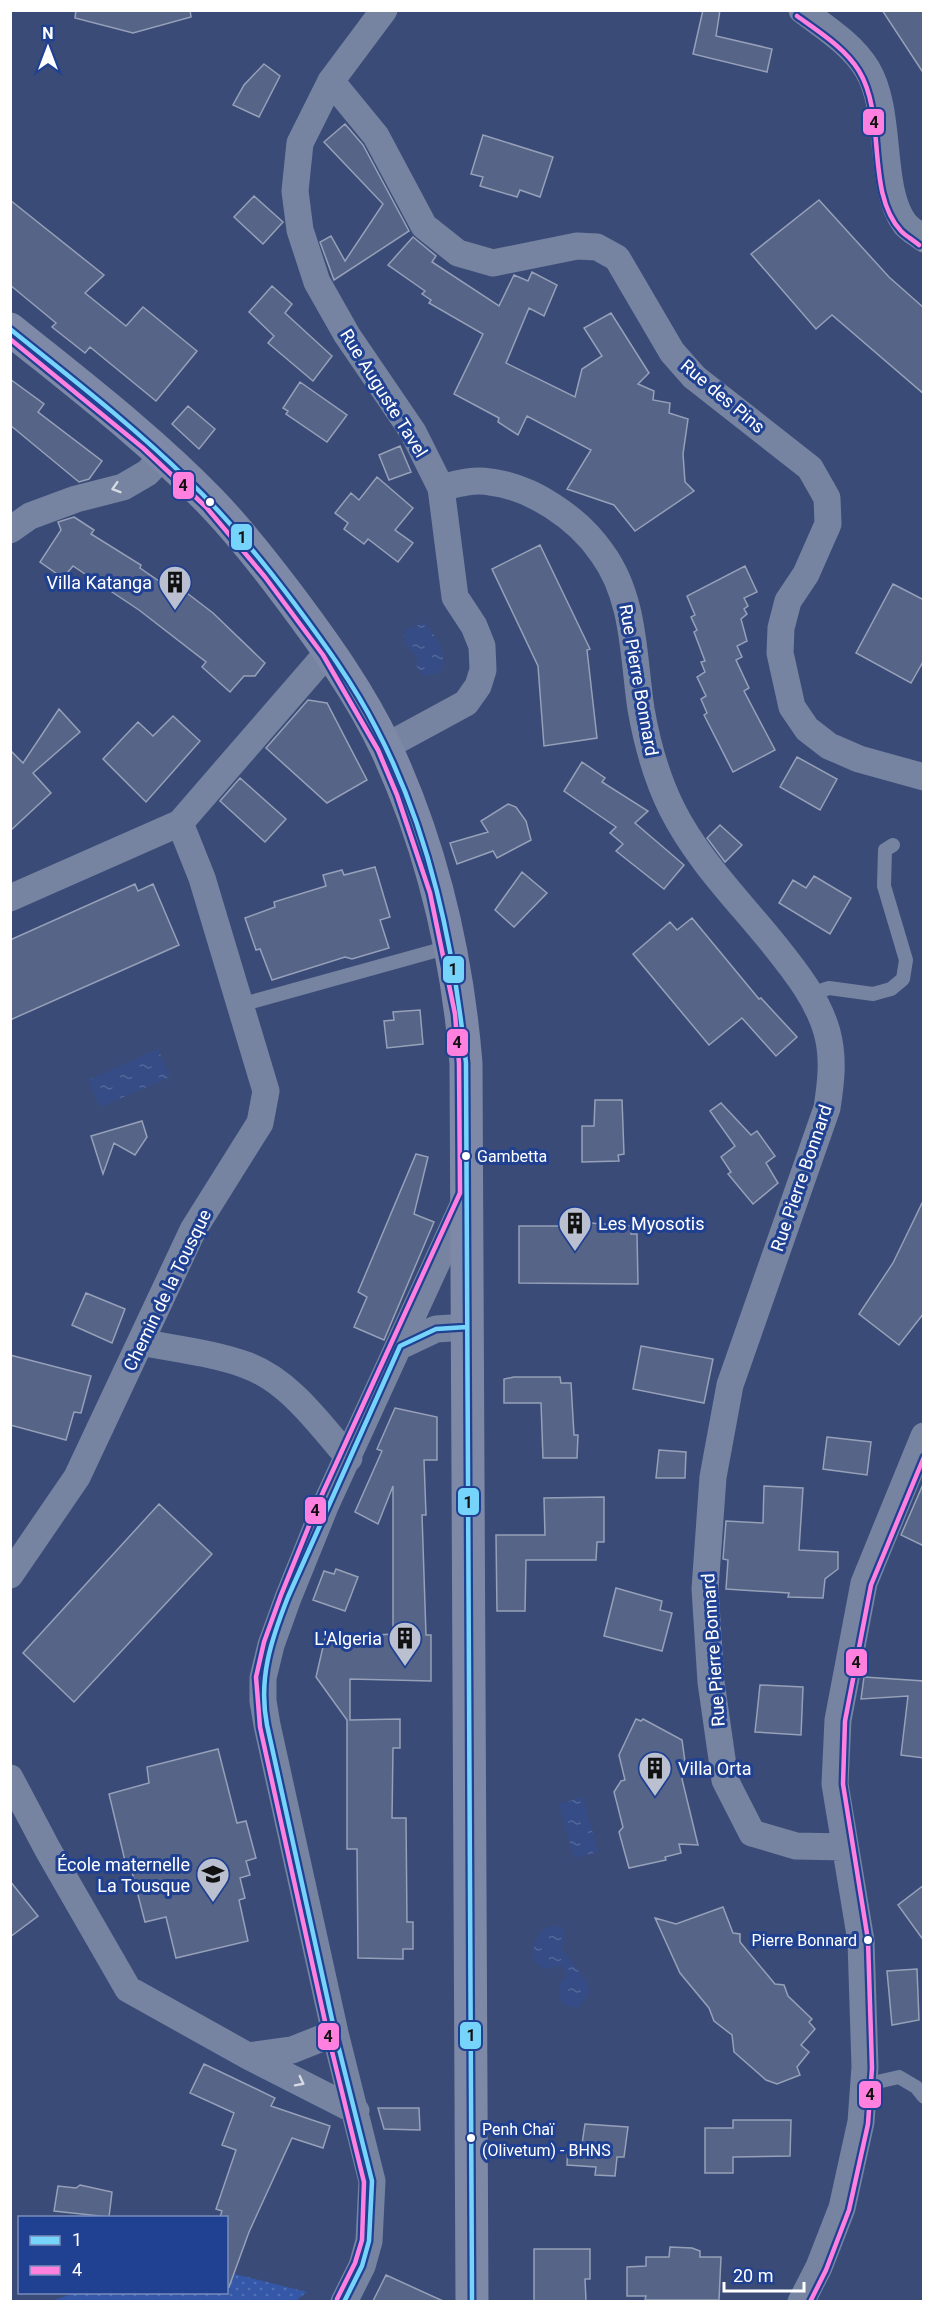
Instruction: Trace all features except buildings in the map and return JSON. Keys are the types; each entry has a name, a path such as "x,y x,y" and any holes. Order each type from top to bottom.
{"main road":[{"path":"10,329 164,456 211,502 246,542 329,651 385,747 422,842 450,946 462,1013 466,1063 472,2301"}],"street":[{"name":"Rue Auguste Tavel","path":"384,10 330,81 300,143 296,191 300,230 317,282 347,335 413,432 441,488 455,597 474,626 482,646 483,670 478,686 466,703 385,747"},
{"path":"802,10 840,39 867,68 879,98 894,200 906,224 924,239"},
{"name":"Rue des Pins","path":"330,81 376,136 424,226 458,253 493,263 577,246 597,248 617,258 672,352 694,377 810,468 827,498 828,524 806,574 788,601 781,628 780,653 792,707 807,729 829,746 859,759 924,777"},
{"path":"10,531 30,516 76,499 123,487 147,473 164,456"},
{"name":"Rue Pierre Bonnard","path":"441,488 466,482 488,481 513,487 547,504 580,526 603,553 622,588 629,613 642,712 653,760 672,808 697,852 748,912 811,994 827,1032 833,1071 827,1108 730,1385 713,1477 705,1588 711,1682 725,1780 752,1833 796,1846 845,1847"},
{"path":"10,898 180,823 329,651"},
{"name":"Chemin de la Tousque","path":"10,1575 77,1477 193,1230 260,1123 266,1091 202,878 180,823"},
{"path":"344,2301 362,2266 372,2214 372,2181 335,2033 263,1701 263,1678 271,1645 322,1515 468,1195"},
{"path":"400,1346 436,1329 467,1327"},
{"path":"141,1342 247,1365 282,1386 305,1408 349,1458"},
{"path":"801,2301 819,2267 843,2208 861,2122 864,2085 861,1941 835,1784 838,1720 864,1583 924,1436"},
{"path":"10,1778 48,1850 128,1989 248,2056 356,2111"},
{"path":"248,2056 292,2050 335,2033"}],"lane":[{"path":"811,994 829,988 873,994 891,989 903,979 906,960 884,886 885,850 893,845"},
{"path":"240,1005 450,946"},
{"path":"864,2085 899,2077 916,2087 924,2097"}],"shaded area":[{"path":"228,2272 307,2292 294,2302 50,2302 71,2294 228,2294"}],"water":[{"path":"424,623 437,640 443,653 443,660 439,673 423,676 416,665 418,658 407,646 405,630"},
{"path":"158,1049 170,1077 100,1107 88,1080"},
{"path":"583,1797 598,1852 574,1858 559,1804"},
{"path":"550,1926 562,1927 564,1931 562,1949 588,1984 589,1994 579,2008 561,2002 559,1984 567,1975 561,1965 545,1968 533,1958 537,1939"}],"transit line":[{"name":"4","path":"797,16 839,48 859,71 867,89 872,110 883,196 890,215 901,231 919,245"},
{"name":"1","path":"10,329 101,402 202,493 230,523 282,587 337,663 376,728 411,808 437,891 454,977 466,1063 472,2302"},
{"name":"4","path":"10,339 143,448 206,507 265,577 323,655 378,750 397,795 430,893 455,1014 459,1063 460,1193 319,1501 264,1642 256,1677 260,1727 328,2035 364,2182 362,2240 355,2263 337,2299"},
{"name":"1","path":"344,2302 362,2266 369,2241 372,2181 335,2033 267,1725 265,1676 276,1629 288,1597 400,1346 436,1329 467,1327"},
{"name":"4","path":"810,2302 826,2270 849,2210 868,2124 872,2068 868,1940 843,1784 845,1721 871,1585 924,1457"}],"place":[{"name":"Villa Katanga","path":"175,611"},
{"name":"Gambetta","path":"466,1156"},
{"name":"Les Myosotis","path":"575,1252"},
{"name":"L'Algeria","path":"405,1667"},
{"name":"Villa Orta","path":"655,1797"},
{"name":"École maternelle La Tousque","path":"213,1903"},
{"name":"Pierre Bonnard","path":"868,1940"},
{"name":"Penh Chaï (Olivetum) - BHNS","path":"471,2138"}]}
